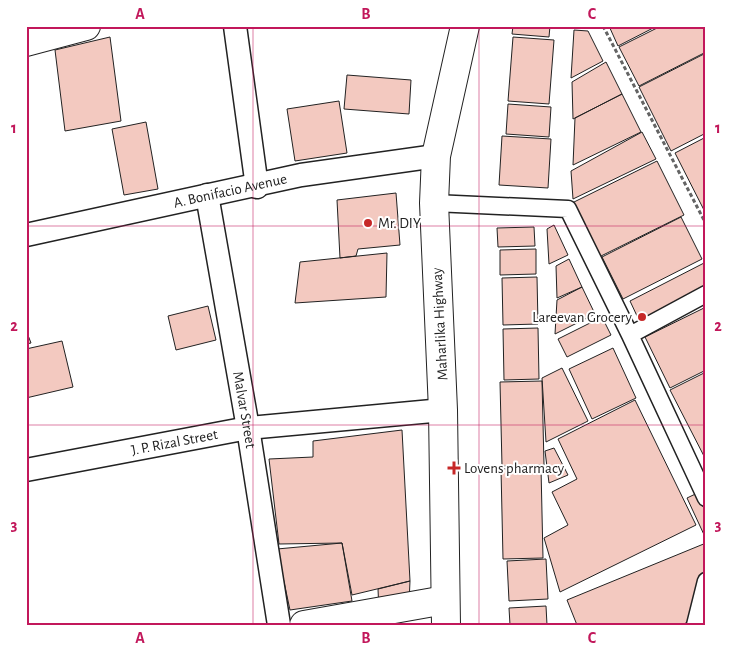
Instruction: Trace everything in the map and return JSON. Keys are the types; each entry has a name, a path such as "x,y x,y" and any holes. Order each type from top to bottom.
{"main road":[{"path":"26,42 86,26"},
{"name":"Maharlika Highway","path":"445,612 444,410 434,203 436,156 465,26"},
{"path":"304,625 445,612"}],"street":[{"path":"235,26 257,187"},
{"name":"A. Bonifacio Avenue","path":"26,235 207,195 257,187 301,175 436,156"},
{"name":"Malvar Street","path":"207,195 248,428 279,625"},
{"path":"434,203 568,209 630,335 706,498"},
{"path":"630,335 706,294"},
{"name":"J. P. Rizal Street","path":"26,470 248,428 444,410"},
{"path":"695,625 706,581"}],"path":[{"path":"603,26 706,224"}],"building":[{"path":"513,26 550,26 549,37 512,34"},
{"path":"609,26 657,26 618,46"},
{"path":"661,26 706,26 706,52 639,86 619,47"},
{"path":"574,30 588,31 603,61 571,78"},
{"path":"110,37 121,121 65,131 55,50"},
{"path":"513,37 554,40 549,104 508,101"},
{"path":"706,53 706,133 671,151 639,87"},
{"path":"606,62 622,94 573,119 572,82"},
{"path":"347,75 411,80 409,114 344,109"},
{"path":"622,94 641,132 573,165 575,118"},
{"path":"339,101 347,153 295,161 287,109"},
{"path":"508,104 551,107 549,137 506,134"},
{"path":"146,122 158,189 124,195 112,129"},
{"path":"642,132 656,159 573,199 571,171"},
{"path":"502,136 551,139 548,188 499,185"},
{"path":"706,137 706,214 675,153"},
{"path":"657,161 684,215 599,257 572,203"},
{"name":"Mr. DIY","path":"396,193 400,245 358,249 356,256 340,258 337,200"},
{"path":"681,217 702,259 623,299 602,257"},
{"path":"554,225 568,255 549,264 547,229"},
{"path":"534,227 535,246 498,247 497,228"},
{"path":"536,249 536,274 500,275 500,250"},
{"path":"387,253 386,297 295,303 300,262"},
{"path":"569,259 582,287 557,298 556,266"},
{"path":"706,262 706,302 645,333 630,301"},
{"path":"537,277 538,324 503,325 502,278"},
{"path":"582,287 595,314 555,334 557,300"},
{"path":"208,306 216,340 176,350 168,316"},
{"path":"706,307 706,370 670,388 645,337"},
{"path":"602,317 611,335 567,357 558,339"},
{"path":"538,328 539,379 504,380 503,329"},
{"path":"26,330 31,343 26,344"},
{"path":"62,341 73,387 26,398 26,349"},
{"path":"613,348 636,398 592,419 569,369"},
{"path":"562,368 588,421 546,442 542,378"},
{"path":"706,372 706,460 670,390"},
{"path":"542,381 544,465 502,466 500,382"},
{"path":"635,400 696,525 560,592 544,538 568,525 552,492 577,479 558,439"},
{"path":"402,430 410,581 352,595 342,543 279,544 269,459 313,457 313,441"},
{"path":"554,448 568,475 549,483 545,451"},
{"path":"541,468 543,558 503,559 501,469"},
{"path":"706,489 706,539 687,498"},
{"path":"342,543 352,601 290,610 277,549"},
{"path":"706,543 706,615 681,625 577,625 567,600"},
{"path":"546,559 548,599 509,601 507,561"},
{"path":"410,581 409,603 379,612 378,589"},
{"path":"546,606 547,625 510,625 509,608"}],"place":[{"name":"Mr. DIY","path":"368,223"},
{"name":"Lareevan Grocery","path":"642,317"},
{"name":"Lovens pharmacy","path":"454,468"}]}
